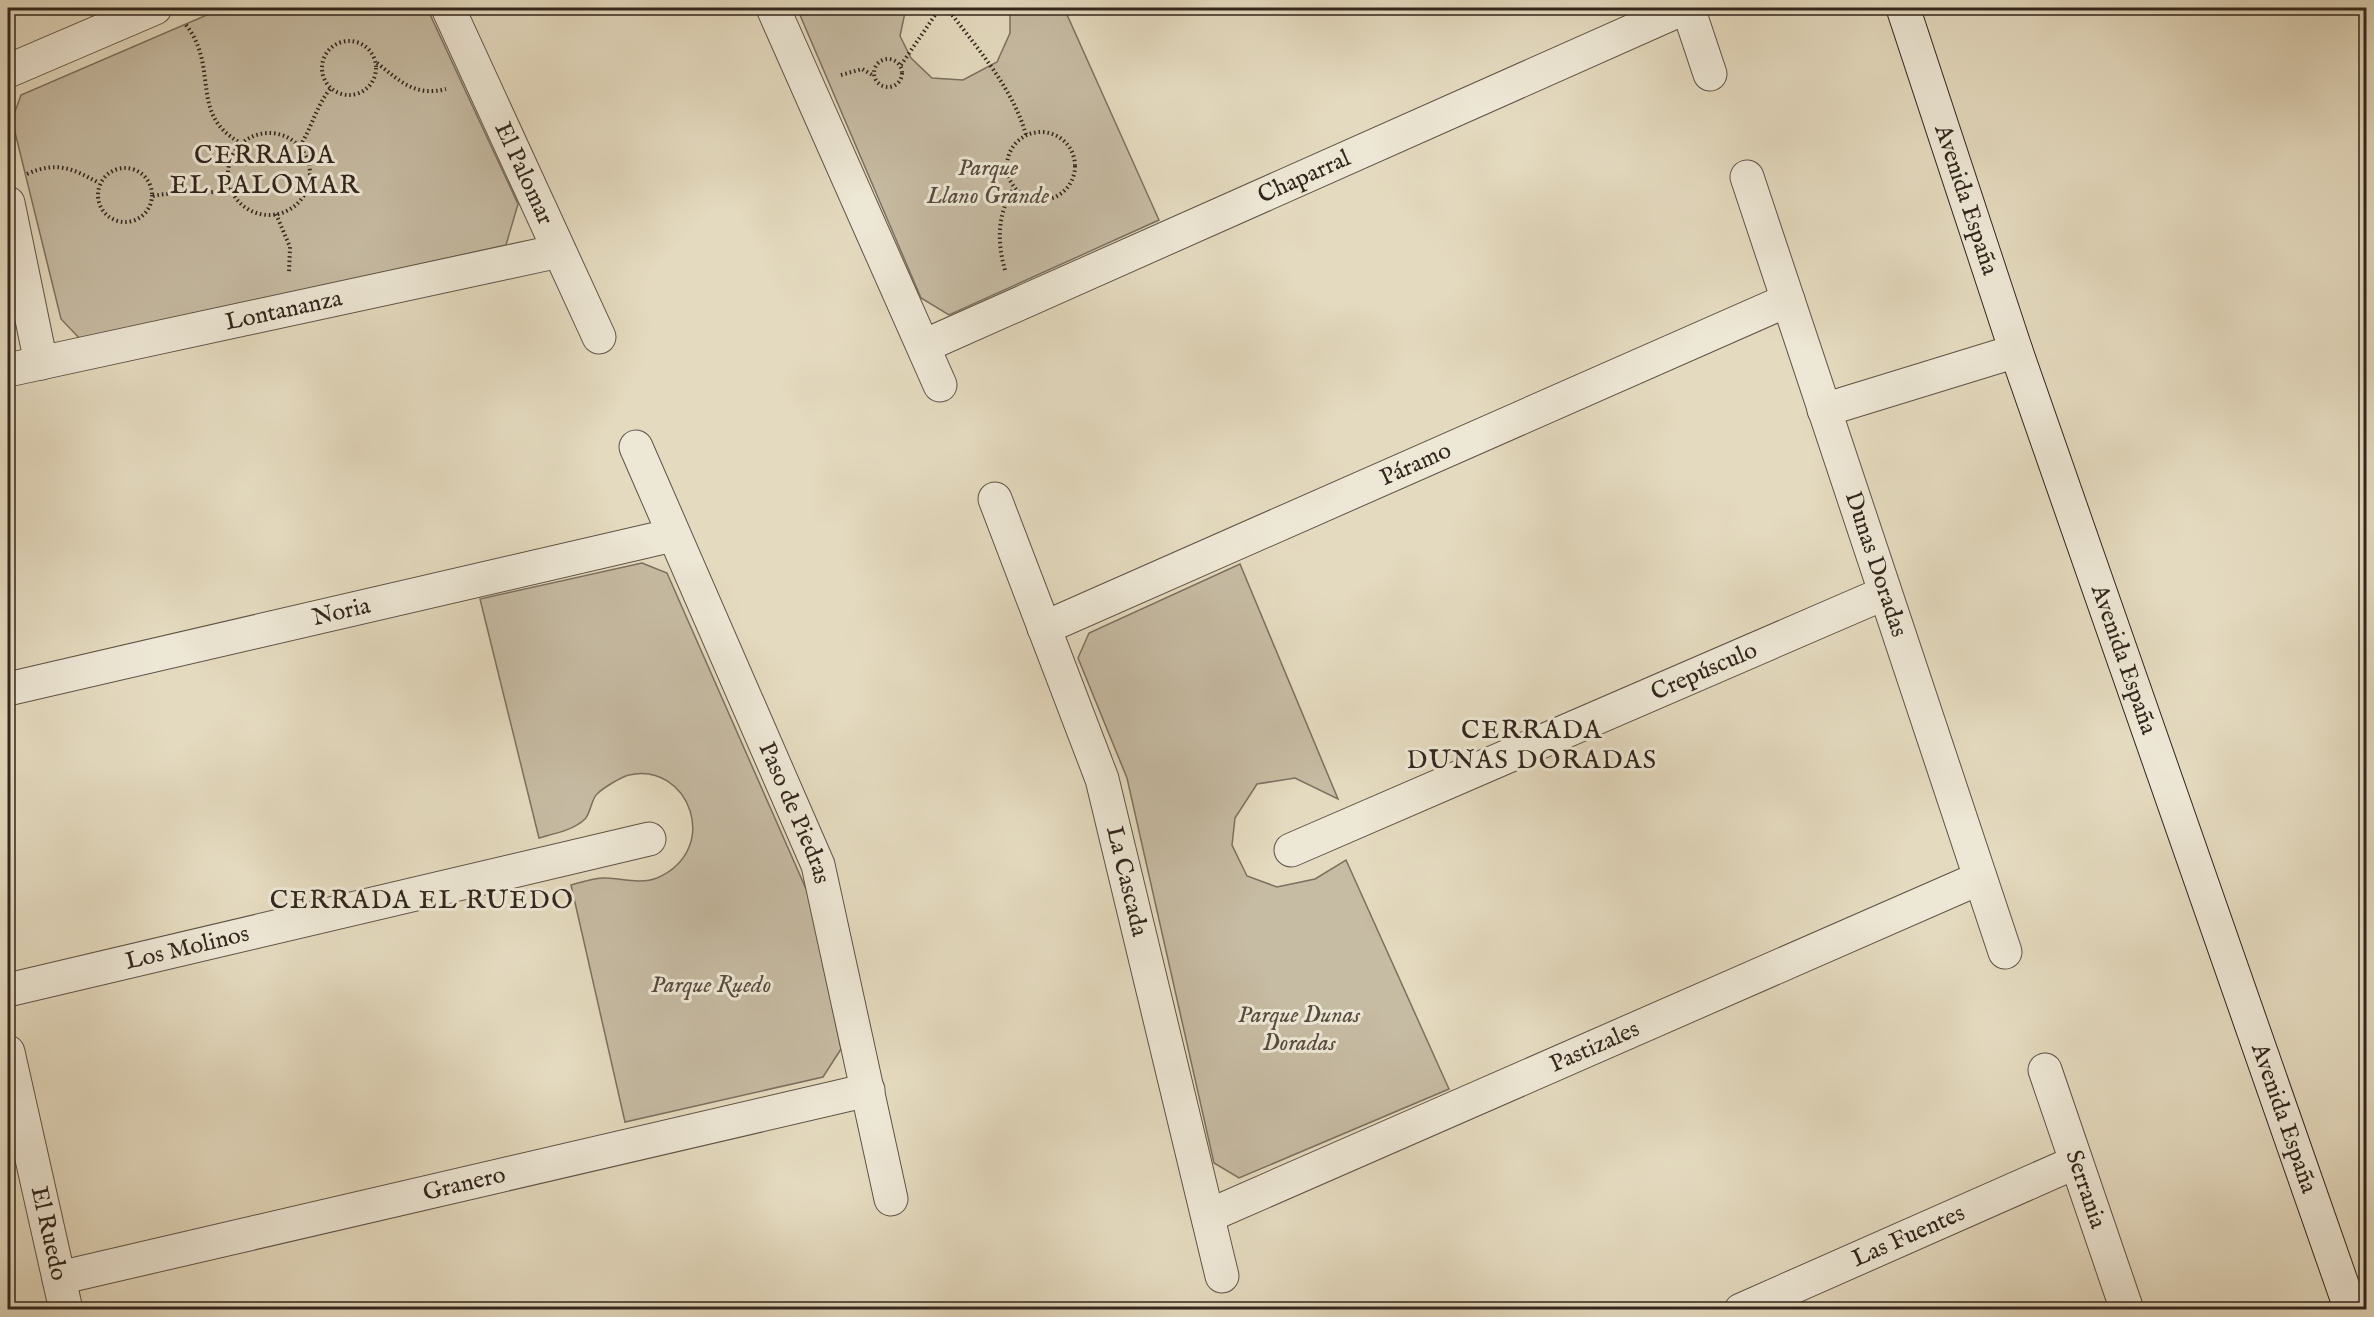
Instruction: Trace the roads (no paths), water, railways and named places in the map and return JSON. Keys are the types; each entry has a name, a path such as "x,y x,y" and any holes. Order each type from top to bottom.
{"street":[{"path":"8,71 155,8"},
{"name":"El Palomar","path":"448,8 599,337"},
{"path":"773,8 940,385"},
{"path":"1686,8 1710,74"},
{"name":"Chaparral","path":"924,346 1686,8"},
{"name":"Avenida España","path":"1903,8 2016,351 2351,1310"},
{"name":"Dunas Doradas","path":"1747,177 2005,952"},
{"path":"8,203 41,363"},
{"name":"Lontananza","path":"8,370 559,251"},
{"name":"Páramo","path":"1044,628 1788,300"},
{"path":"1824,410 2016,351"},
{"name":"Paso de Piedras","path":"636,447 818,865 891,1199"},
{"name":"La Cascada","path":"995,499 1102,779 1222,1276"},
{"name":"Noria","path":"8,689 673,535"},
{"name":"Crepúsculo","path":"1292,850 1885,593"},
{"name":"Los Molinos","path":"8,990 649,838"},
{"name":"Pastizales","path":"1208,1216 1980,878"},
{"name":"El Ruedo","path":"8,1052 66,1310"},
{"name":"Serrania","path":"2045,1070 2127,1310"},
{"name":"Granero","path":"59,1278 868,1090"},
{"name":"Las Fuentes","path":"1742,1310 2076,1162"}],"district":[{"name":"CERRADA EL PALOMAR","path":"265,170"},
{"name":"CERRADA DUNAS DORADAS","path":"1532,745"},
{"name":"CERRADA EL RUEDO","path":"422,900"}],"park label":[{"name":"Parque Llano Grande","path":"988,182"},
{"name":"Parque Ruedo","path":"711,985"},
{"name":"Parque Dunas Doradas","path":"1299,1029"}]}
